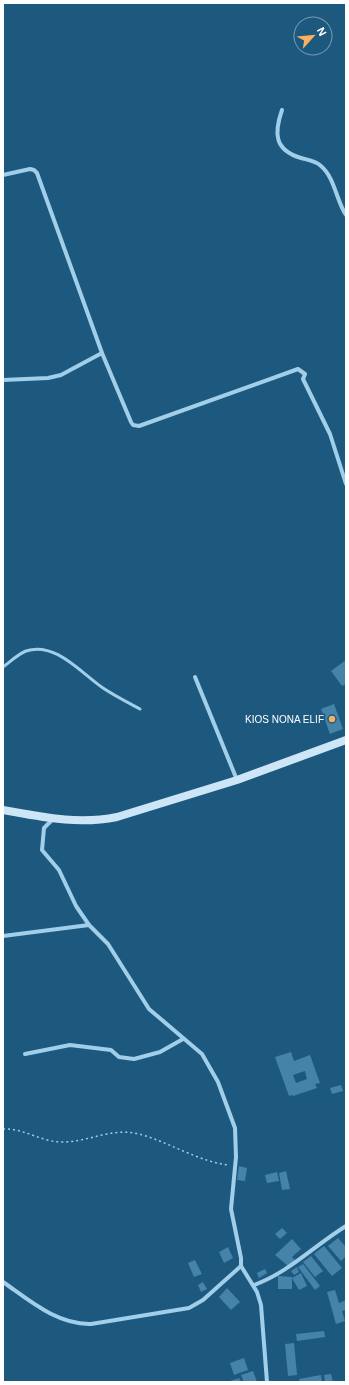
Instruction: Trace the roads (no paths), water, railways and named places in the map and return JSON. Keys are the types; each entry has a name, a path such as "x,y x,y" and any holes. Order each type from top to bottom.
{"street":[{"path":"282,110 277,126 280,143 284,150 290,154 321,165 331,182 346,215"},
{"path":"3,175 30,169 37,173 102,353 133,425 139,426 293,369 302,370 305,374 303,379 330,434 346,484"},
{"path":"3,380 54,377 73,370 102,353"},
{"path":"195,677 237,780"},
{"path":"3,810 84,821 106,819 237,780 346,740"},
{"path":"3,1282 56,1317 79,1325 91,1324 189,1308 203,1300 240,1266 241,1258 231,1209 236,1157 235,1128 224,1095 202,1054 149,1009 104,939 89,925 68,892 59,870 42,850 44,828 53,818"},
{"path":"3,936 89,925"},
{"path":"25,1054 70,1045 111,1050 119,1057 134,1059 160,1052 183,1039"},
{"path":"254,1285 264,1282 290,1267 304,1254 346,1226"},
{"path":"240,1266 254,1285 261,1305 267,1382"}],"lane":[{"path":"3,667 25,651 38,650 52,652 73,665 120,699 140,709"}],"place":[{"name":"KIOS NONA ELIF","path":"332,719"}]}
